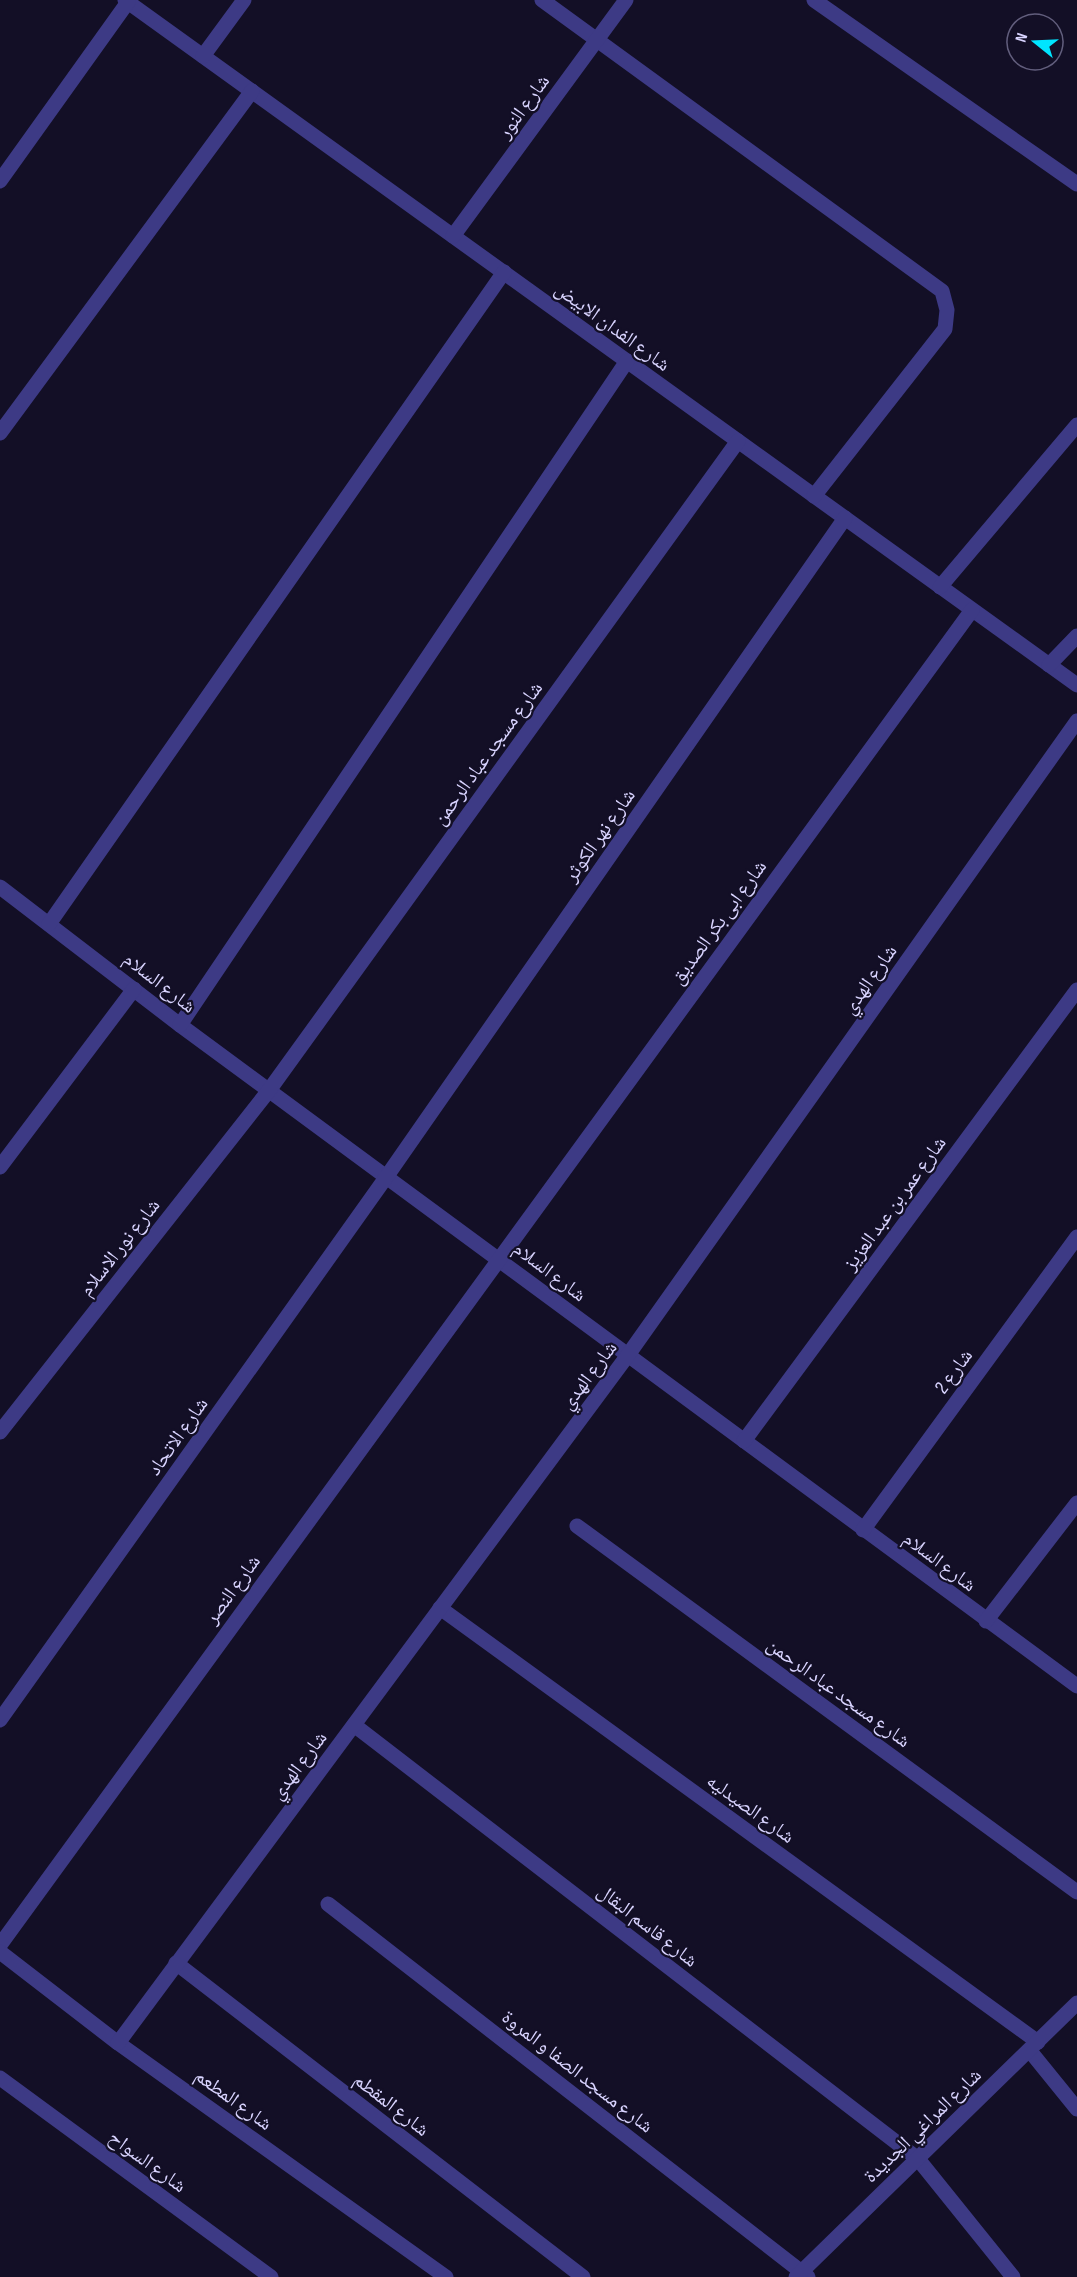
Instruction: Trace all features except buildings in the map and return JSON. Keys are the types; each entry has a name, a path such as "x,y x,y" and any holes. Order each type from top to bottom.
{"street":[{"path":"203,56 244,0"},
{"path":"542,0 942,291 947,310 945,329 814,496"},
{"name":"شارع النور","path":"453,236 626,0"},
{"path":"814,0 1077,184"},
{"path":"0,181 126,1"},
{"name":"شارع الفدان الابيض","path":"126,1 1077,685"},
{"path":"0,433 252,91"},
{"path":"49,924 504,273"},
{"path":"180,1025 627,361"},
{"path":"940,587 1077,425"},
{"name":"شارع مسجد عباد الرحمن","path":"270,1089 738,441"},
{"name":"شارع نهر الكوثر","path":"387,1176 845,518"},
{"name":"شارع ابى بكر الصديق","path":"498,1259 972,610"},
{"path":"1049,665 1077,636"},
{"name":"شارع الهدي","path":"118,2043 628,1355 1077,721"},
{"name":"شارع السلام","path":"0,887 180,1025 270,1089 744,1442 1077,1686"},
{"path":"0,1167 134,988"},
{"name":"شارع عمر بن عبد العزيز","path":"744,1442 1077,990"},
{"name":"شارع نور الاسلام","path":"0,1432 270,1089"},
{"name":"شارع الاتحاد","path":"0,1720 387,1176"},
{"name":"شارع 2","path":"863,1530 1077,1238"},
{"name":"شارع النصر","path":"0,1945 498,1259"},
{"path":"986,1621 1077,1503"},
{"name":"شارع مسجد عباد الرحمن","path":"577,1526 1077,1892"},
{"name":"شارع الصيدليه","path":"440,1608 1034,2046 1077,2109"},
{"name":"شارع قاسم البقال","path":"354,1725 918,2159 1013,2277"},
{"name":"شارع مسجد الصفا و المروة","path":"328,1904 802,2275"},
{"name":"شارع المطعم","path":"0,1952 118,2043 446,2277"},
{"name":"شارع المقطم","path":"176,1964 583,2277"},
{"name":"شارع المراغي الجديدة","path":"802,2275 1077,2003"},
{"name":"شارع السواح","path":"0,2078 271,2277"}]}
